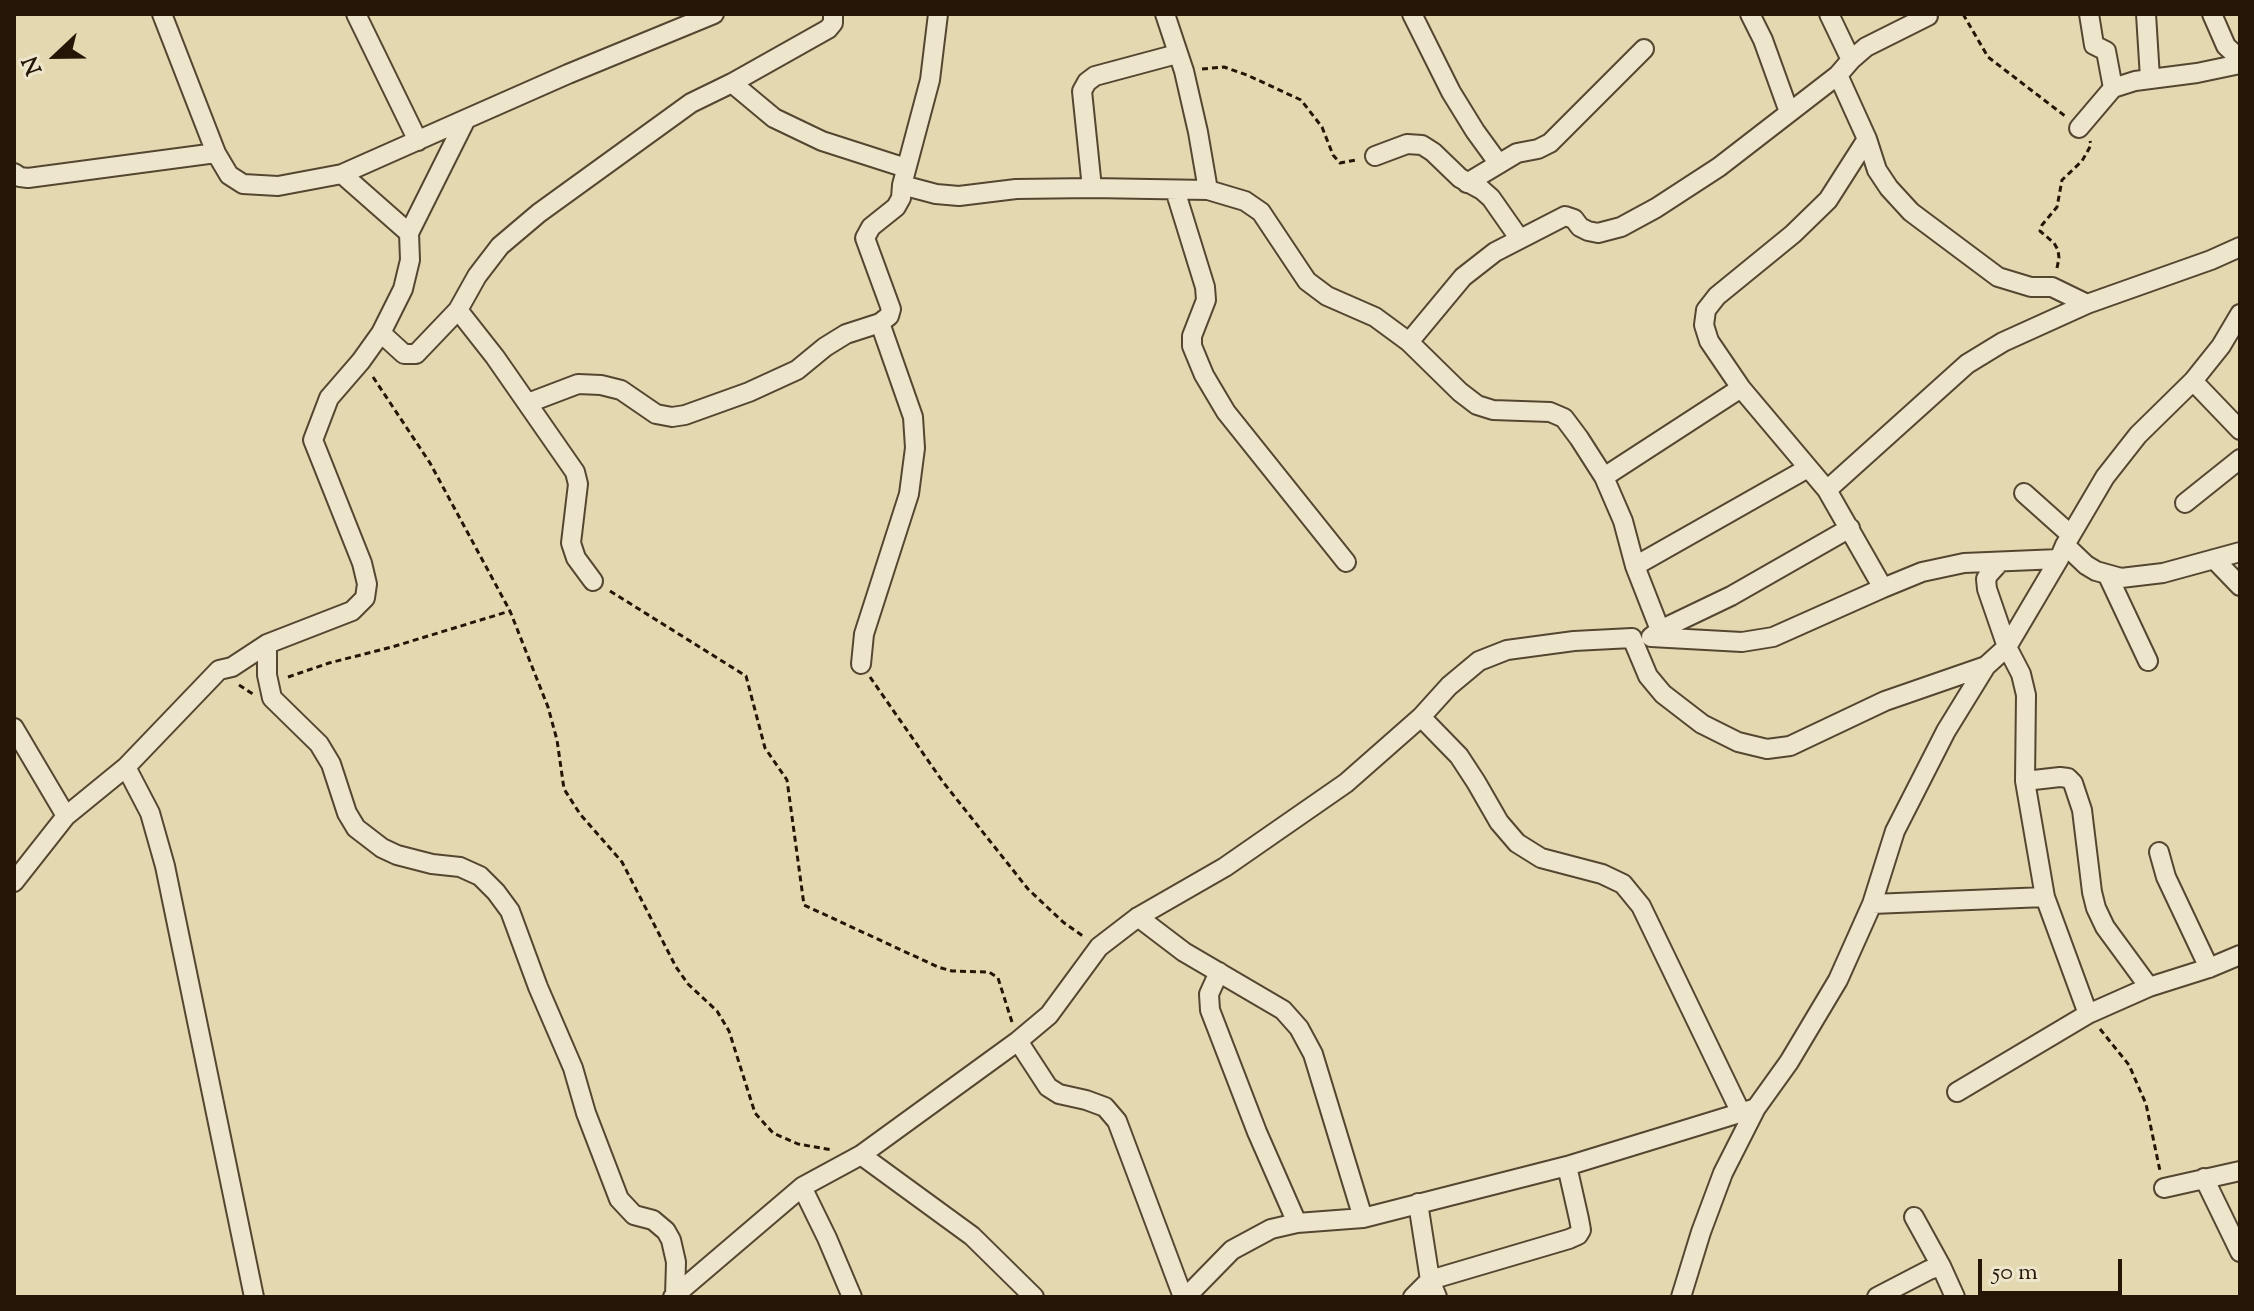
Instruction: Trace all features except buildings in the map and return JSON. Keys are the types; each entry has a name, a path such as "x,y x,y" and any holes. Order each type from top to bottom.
{"street":[{"path":"162,14 216,153 229,175 243,184 278,186 342,174 692,18 714,14"},
{"path":"356,14 418,141"},
{"path":"381,333 404,354 416,354 458,310 477,276 500,246 539,213 691,103 828,29 833,23 833,14"},
{"path":"528,403 578,384 601,385 621,390 656,414 672,417 685,415 749,392 797,370 846,334 880,323 889,316 891,309 865,238 871,227 896,207 901,198 930,80 938,14"},
{"path":"1165,14 1198,132 1208,190"},
{"path":"1412,14 1451,92 1499,164"},
{"path":"1750,14 1763,40 1789,112"},
{"path":"1829,14 1851,60"},
{"path":"2089,14 2094,45 2106,51 2113,88"},
{"path":"2146,14 2150,78"},
{"path":"2079,128 2113,88 2240,62 2226,46 2212,14"},
{"path":"1409,342 1463,277 1495,252 1565,216 1574,219 1580,227 1598,233 1621,227 1656,208 1719,167 1880,39 1928,16"},
{"path":"1467,183 1517,153 1550,143 1644,49"},
{"path":"1092,188 1082,91 1087,82 1095,76 1180,62"},
{"path":"1838,75 1867,139 1877,170 1911,212 1998,277 2031,287 2052,287 2087,304"},
{"path":"732,83 774,118 904,176 936,194 959,196 1016,189 1208,190 1245,201 1261,212 1307,281 1327,296 1375,317 1409,342 1477,405 1493,410 1550,412 1564,418 1604,477 1623,521 1656,634"},
{"path":"14,882 66,816 126,767 219,670 232,667 267,644 352,611 365,598 367,584 362,563 313,440 329,398 381,333 405,284 410,260 409,233 466,119"},
{"path":"1867,139 1828,200 1793,234 1717,296 1706,310 1704,325 1709,341 1741,388 1827,490 1883,588"},
{"path":"1375,156 1407,144 1422,145 1467,183 1491,198 1519,238"},
{"path":"14,173 28,178 216,153"},
{"path":"342,174 409,233"},
{"path":"1175,190 1205,287 1206,300 1192,336 1192,346 1204,375 1235,424 1346,562"},
{"path":"1827,490 1967,364 2003,342 2087,304 2240,247"},
{"path":"458,310 477,331 575,472 578,484 571,543 576,558 593,581"},
{"path":"1681,1297 1701,1232 1748,1111 1789,1062 1838,980 1872,904 1895,831 1946,731 1986,666 2007,647 2105,477 2138,435 2193,381 2221,346 2240,314"},
{"path":"861,664 864,634 909,494 915,448 913,417 880,323"},
{"path":"2193,381 2240,430"},
{"path":"1604,477 1741,388"},
{"path":"2185,503 2240,459"},
{"path":"1635,566 1808,468"},
{"path":"2024,493 2065,546 2086,565 2108,576 2141,576 2240,552"},
{"path":"1656,634 1731,596 1850,528"},
{"path":"674,1296 802,1187 861,1155 1018,1041 1049,1015 1099,947 1138,917 1225,867 1346,783 1479,661 1507,650 1656,634 1742,642 1773,637 1922,572 1964,563 2000,562 2065,546"},
{"path":"2214,559 2240,586"},
{"path":"2000,562 1986,579 1987,589 2007,647 2021,674 2026,695 2025,781 2045,897 2088,1014"},
{"path":"2108,576 2148,661"},
{"path":"1632,638 1648,676 1663,694 1702,724 1738,742 1767,749 1790,746 1885,701 1986,666"},
{"path":"267,644 267,675 271,690 319,744 331,764 347,813 356,828 382,848 397,855 460,867 480,876 510,911 573,1068 586,1113 619,1199 634,1215 653,1220 671,1240 676,1262 674,1296"},
{"path":"1421,717 1459,756 1499,822 1517,843 1541,858 1602,874 1623,884 1641,906 1748,1111"},
{"path":"14,728 66,816"},
{"path":"126,767 150,813 165,866 254,1297"},
{"path":"2025,781 2060,777 2068,778 2073,783 2082,810 2096,908 2105,927 2149,987"},
{"path":"2159,852 2166,877 2209,968"},
{"path":"1872,904 2045,897"},
{"path":"1138,917 1184,952 1283,1010 1299,1028 1313,1054 1363,1218"},
{"path":"1957,1092 2088,1014 2149,987 2237,962"},
{"path":"1219,972 1209,994 1210,1010 1257,1132 1297,1223"},
{"path":"1018,1041 1048,1087 1059,1094 1105,1107 1117,1121 1185,1297 1232,1250 1271,1229 1297,1223 1363,1218 1567,1166 1748,1111"},
{"path":"861,1155 972,1236 1034,1297"},
{"path":"1413,1297 1578,1235 1581,1230 1567,1166"},
{"path":"2164,1188 2240,1171"},
{"path":"2204,1178 2240,1252"},
{"path":"802,1187 852,1297"},
{"path":"1418,1203 1434,1289"},
{"path":"1914,1217 1955,1297"},
{"path":"1877,1297 1941,1266"}],"path":[{"path":"1963,14 1988,57 2079,128 2091,145 2082,161 2062,180 2057,207 2040,231 2058,250 2052,287"},
{"path":"1180,62 1224,67 1301,100 1322,127 1333,155 1340,163 1375,156"},
{"path":"361,361 430,463 510,611 548,707 557,740 564,789 580,814 622,862 676,967 688,984 717,1011 729,1031 755,1113 773,1133 798,1144 861,1155"},
{"path":"593,581 746,676 765,748 787,780 804,905 938,967 952,971 989,972 998,978 1018,1041"},
{"path":"219,670 251,693 271,690 329,663 510,611"},
{"path":"861,664 943,782 1028,889 1063,922 1099,947"},
{"path":"2088,1014 2129,1065 2146,1104 2164,1188"}]}
